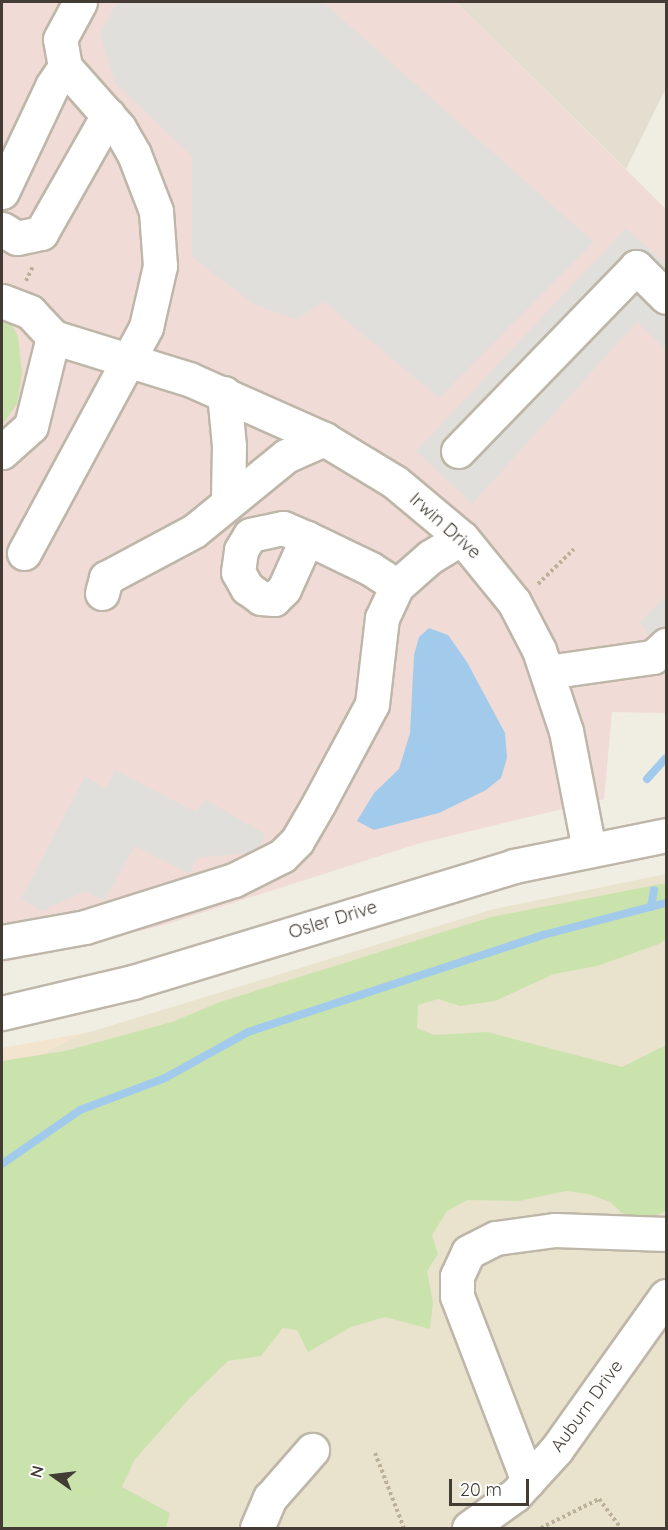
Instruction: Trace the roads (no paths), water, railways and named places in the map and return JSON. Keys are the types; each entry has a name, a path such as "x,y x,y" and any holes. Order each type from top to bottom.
{"street":[{"path":"24,553 146,327 160,266 157,222 134,154 108,115 65,67 60,39 80,2"},
{"path":"2,192 51,86 65,67"},
{"path":"2,229 17,238 41,232 108,115"},
{"path":"458,451 636,267 666,297"},
{"path":"2,452 31,426 53,337 13,294"},
{"name":"Irwin Drive","path":"53,337 224,393 324,439 395,482 462,538 514,602 547,672 566,731 589,849"},
{"path":"224,393 228,499"},
{"path":"102,593 106,579 194,531 228,499 286,456 324,439"},
{"path":"307,538 397,586"},
{"path":"2,942 85,927 253,872 282,856 297,841 346,757 372,704 382,618 397,586 430,557 462,538"},
{"path":"547,672 662,653"},
{"name":"Osler Drive","path":"2,1012 133,982 438,888 589,849 666,835"},
{"path":"528,1481 457,1296 457,1276 468,1252 496,1238 555,1230 666,1234"},
{"name":"Auburn Drive","path":"469,1528 487,1518 528,1481 556,1450 666,1296"},
{"path":"257,1528 270,1498 312,1450"}],"water":[{"path":"429,628 448,635 467,662 505,733 507,758 501,778 486,790 439,813 374,830 357,821 374,793 399,769 410,733 414,655 419,637"}],"waterway":[{"path":"647,779 666,758"},
{"path":"651,907 654,890"},
{"path":"2,1164 80,1110 165,1078 248,1032 543,935 666,903"}]}
